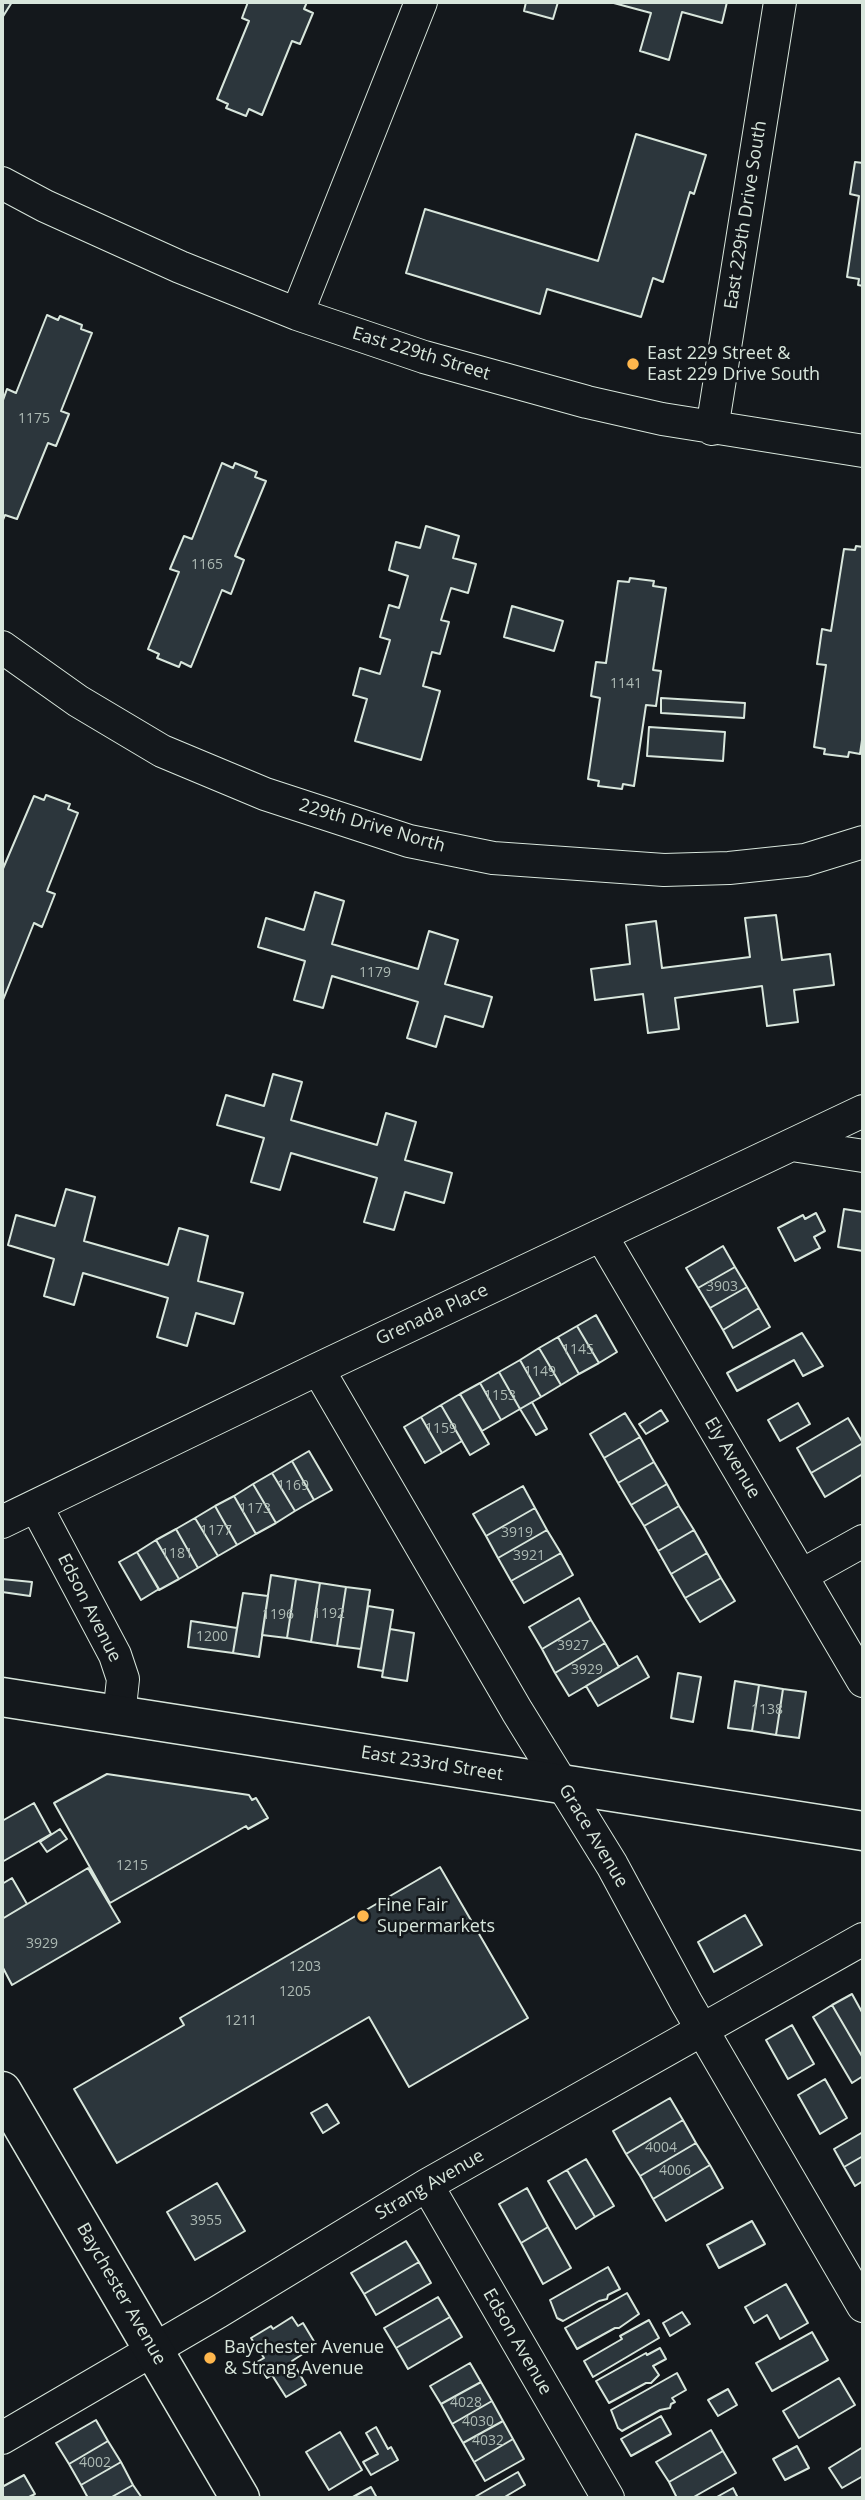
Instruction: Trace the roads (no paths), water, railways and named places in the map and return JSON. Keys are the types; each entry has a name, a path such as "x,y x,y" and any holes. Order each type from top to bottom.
{"main road":[{"name":"East 233rd Street","path":"2,1697 863,1831"},
{"name":"Baychester Avenue","path":"2,2091 240,2498"}],"street":[{"path":"297,314 421,2"},
{"name":"East 229th Drive South","path":"712,429 780,2"},
{"name":"East 229th Street","path":"5,192 297,314 436,360 587,402 712,429 863,451"},
{"name":"229th Drive North","path":"2,647 78,702 162,751 265,794 409,841 493,858 664,870 729,868 805,860 863,842"},
{"name":"Grenada Place","path":"2,1522 318,1368 863,1111"},
{"path":"793,1145 863,1156"},
{"name":"Ely Avenue","path":"601,1235 863,1681"},
{"name":"Grace Avenue","path":"318,1368 612,1865 703,2031 863,2306"},
{"name":"Edson Avenue","path":"36,1506 115,1655 123,1679 119,1716"},
{"path":"802,1576 863,1541"},
{"name":"Strang Avenue","path":"2,2438 427,2185 863,1940"},
{"name":"Edson Avenue","path":"427,2185 608,2498"}],"place":[{"name":"East 229 Street & East 229 Drive South","path":"633,364"},
{"name":"Fine Fair Supermarkets","path":"363,1916"},
{"name":"Baychester Avenue & Strang Avenue","path":"210,2358"}]}
